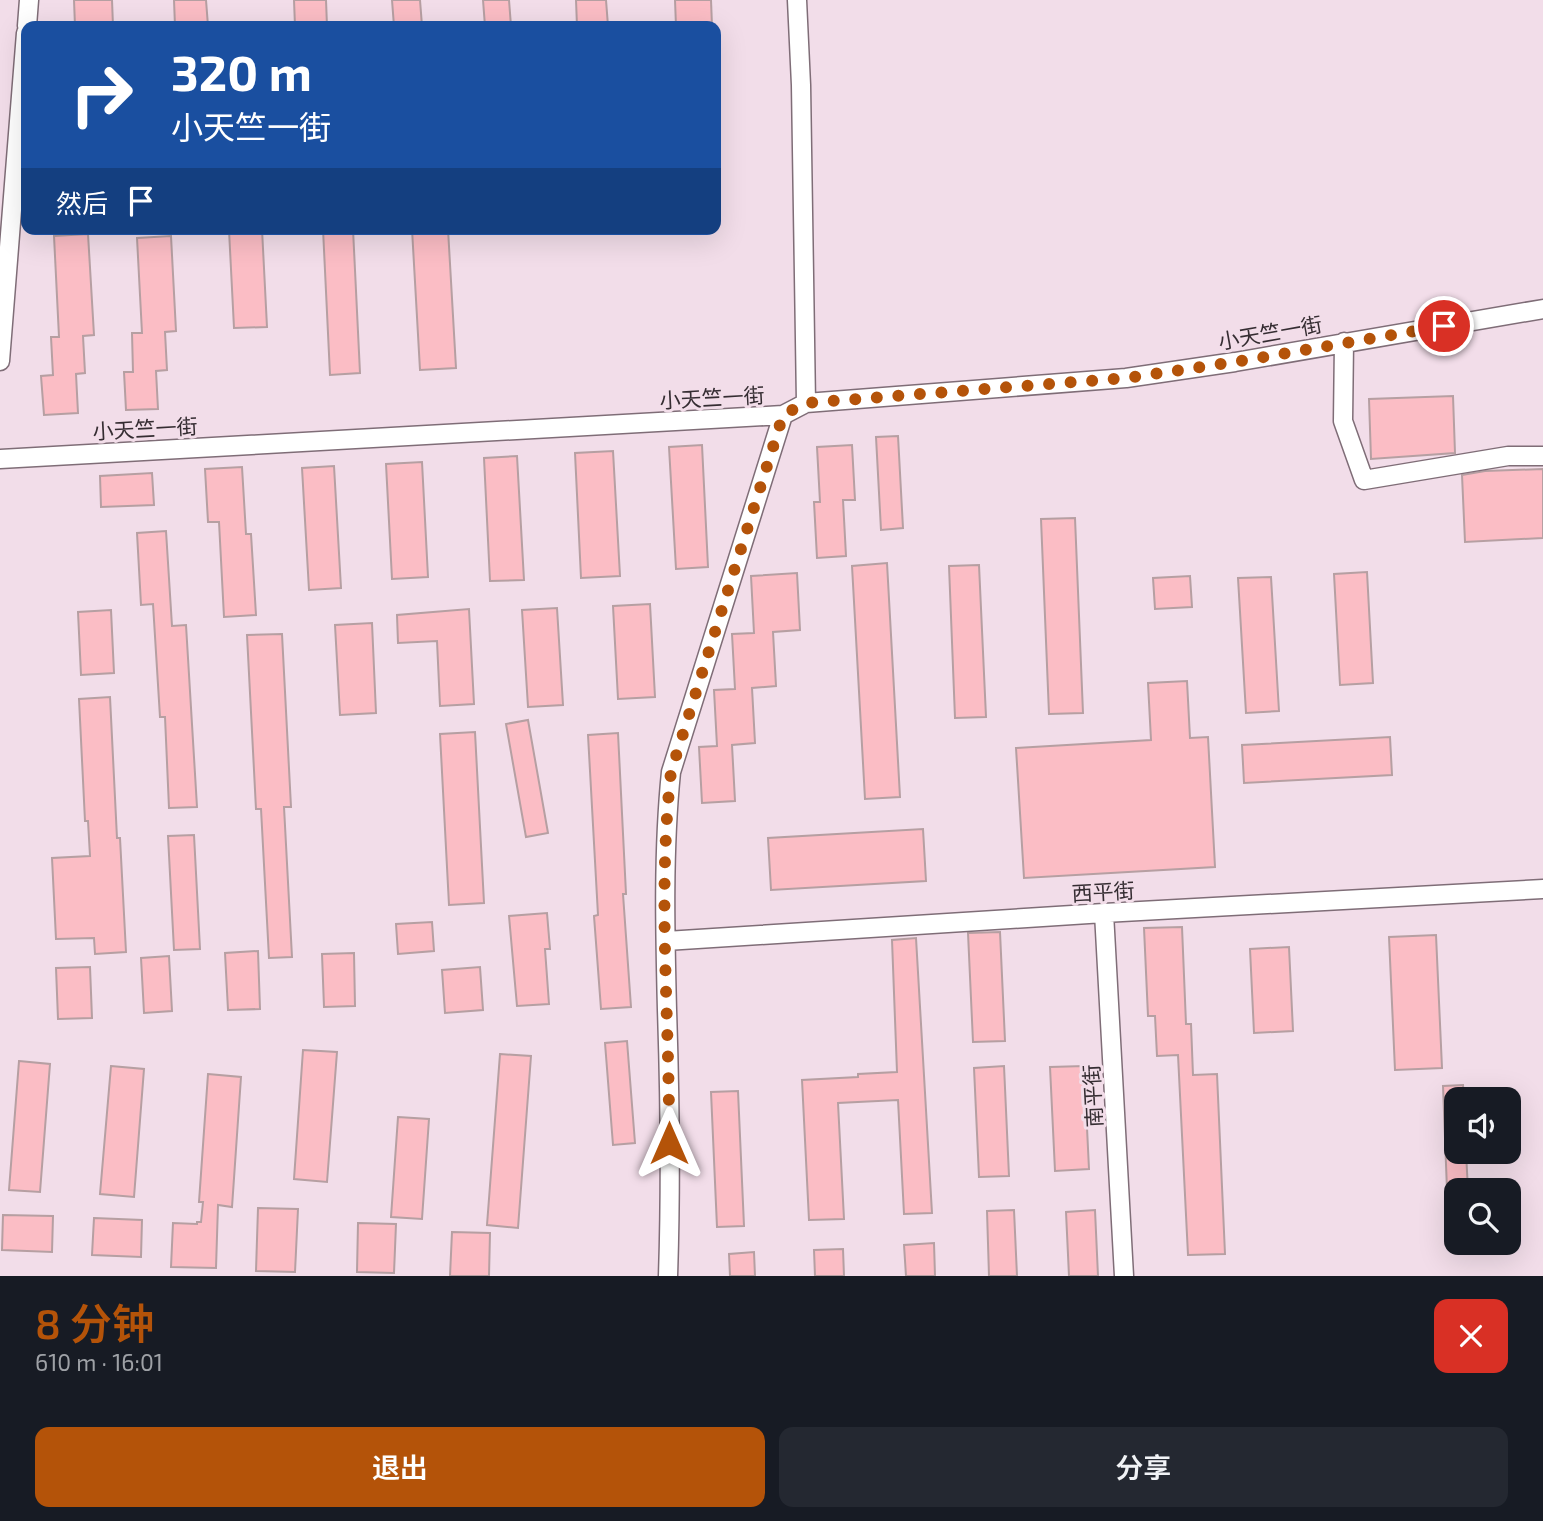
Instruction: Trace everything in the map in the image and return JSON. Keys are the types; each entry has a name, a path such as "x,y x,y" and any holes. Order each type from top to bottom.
{"street":[{"path":"27,21 29,0"},
{"path":"797,0 801,85 806,403"},
{"path":"0,361 21,96"},
{"name":"小天竺一街","path":"0,459 783,415 806,403 1126,378 1543,309"},
{"path":"1344,342 1343,421 1364,480 1508,456 1543,456"},
{"path":"668,1276 666,941 667,811 671,772 783,415"},
{"name":"西平街","path":"666,941 1104,913 1543,890"},
{"name":"南平街","path":"1104,913 1124,1276"}],"building":[{"path":"74,0 112,0 113,21 75,21"},
{"path":"174,0 206,0 208,21 175,21"},
{"path":"294,0 326,0 327,21 295,21"},
{"path":"392,0 420,0 422,21 394,21"},
{"path":"483,0 509,0 511,21 485,21"},
{"path":"576,0 606,0 608,21 577,21"},
{"path":"675,0 711,0 712,21 676,21"},
{"path":"88,235 94,335 83,336 85,373 76,374 78,413 44,415 41,376 53,375 51,337 59,337 54,236"},
{"path":"229,235 262,235 267,327 234,328"},
{"path":"323,235 353,235 360,373 330,375"},
{"path":"412,235 448,235 456,368 420,370"},
{"path":"171,236 176,331 165,332 167,370 156,371 158,409 126,410 124,372 133,372 132,333 142,333 137,238"},
{"path":"1453,396 1455,453 1371,459 1369,399"},
{"path":"898,436 903,528 881,530 876,437"},
{"path":"702,445 708,567 676,569 669,447"},
{"path":"852,445 855,500 843,500 846,556 817,558 814,502 820,502 817,447"},
{"path":"613,451 620,576 581,578 575,453"},
{"path":"517,456 524,580 490,581 484,458"},
{"path":"422,462 428,577 392,579 386,464"},
{"path":"334,466 341,588 309,590 302,468"},
{"path":"242,467 246,534 251,534 256,615 224,617 219,522 208,522 205,469"},
{"path":"1543,469 1543,538 1465,542 1462,475 1485,471"},
{"path":"152,473 154,505 101,507 100,476"},
{"path":"1075,518 1083,713 1049,714 1041,519"},
{"path":"166,531 172,626 186,625 197,807 169,808 165,717 160,717 153,604 141,605 137,533"},
{"path":"887,563 900,797 865,799 852,566"},
{"path":"979,565 986,717 955,718 949,566"},
{"path":"1367,572 1373,683 1340,685 1334,574"},
{"path":"797,573 800,630 773,632 776,686 752,688 755,743 732,745 735,801 702,803 699,747 717,746 714,690 735,689 732,634 754,633 751,576"},
{"path":"1190,576 1192,607 1155,609 1153,578"},
{"path":"1271,577 1279,711 1246,713 1238,578"},
{"path":"650,604 655,697 618,699 613,606"},
{"path":"557,608 563,705 528,707 522,610"},
{"path":"469,609 474,704 440,706 437,641 398,643 397,615"},
{"path":"111,610 114,673 81,675 78,612"},
{"path":"372,623 376,713 340,715 335,625"},
{"path":"282,634 291,807 284,807 292,957 269,958 261,809 256,809 247,635"},
{"path":"1187,681 1190,738 1208,737 1215,867 1024,878 1016,748 1151,740 1148,683"},
{"path":"110,697 126,952 95,954 94,938 56,939 52,858 90,856 88,821 85,821 79,699"},
{"path":"528,720 548,833 526,837 506,724"},
{"path":"475,732 484,903 449,905 440,734"},
{"path":"618,733 626,894 623,894 631,1007 601,1009 594,916 598,915 588,735"},
{"path":"1390,737 1392,775 1244,783 1242,745"},
{"path":"923,829 926,881 771,890 768,838"},
{"path":"194,835 200,949 174,950 168,836"},
{"path":"547,913 550,949 545,949 549,1004 517,1006 509,916"},
{"path":"432,922 434,951 398,954 396,924"},
{"path":"1182,927 1186,1024 1191,1024 1193,1075 1217,1074 1225,1254 1188,1255 1178,1055 1157,1056 1155,1016 1148,1016 1144,928"},
{"path":"1000,932 1005,1041 973,1042 968,933"},
{"path":"1436,935 1442,1068 1395,1070 1389,937"},
{"path":"916,938 932,1213 904,1214 898,1100 838,1103 844,1219 809,1220 802,1080 897,1072 892,940"},
{"path":"1289,947 1293,1031 1254,1033 1250,949"},
{"path":"258,951 260,1009 228,1010 225,953"},
{"path":"354,953 355,1006 324,1007 322,954"},
{"path":"169,956 172,1011 144,1013 141,958"},
{"path":"90,967 92,1018 58,1019 56,968"},
{"path":"480,967 483,1010 445,1013 442,970"},
{"path":"627,1041 635,1143 613,1145 605,1043"},
{"path":"303,1050 337,1052 327,1182 294,1179"},
{"path":"500,1054 531,1056 518,1228 487,1225"},
{"path":"19,1061 50,1064 40,1192 9,1190"},
{"path":"111,1066 144,1069 134,1197 100,1194"},
{"path":"1004,1066 1009,1176 979,1177 974,1068"},
{"path":"1084,1066 1089,1169 1055,1171 1050,1067"},
{"path":"208,1074 241,1077 232,1207 218,1205 216,1268 171,1267 173,1223 201,1222 203,1202 199,1202"},
{"path":"1443,1086 1463,1087 1444,1087 1444,1112"},
{"path":"738,1091 744,1226 717,1227 711,1092"},
{"path":"398,1117 429,1119 422,1219 391,1217"},
{"path":"1446,1164 1467,1164 1467,1178 1447,1178"},
{"path":"258,1208 298,1209 295,1272 256,1271"},
{"path":"1014,1210 1017,1276 989,1276 987,1211"},
{"path":"1095,1210 1098,1276 1069,1276 1066,1212"},
{"path":"3,1215 53,1216 52,1252 2,1250"},
{"path":"94,1218 142,1220 141,1257 92,1255"},
{"path":"358,1223 396,1224 394,1273 357,1272"},
{"path":"452,1232 490,1233 489,1276 450,1276"},
{"path":"934,1243 935,1276 906,1276 904,1245"},
{"path":"843,1249 844,1276 815,1276 814,1250"},
{"path":"754,1252 755,1276 730,1276 729,1254"}],"route":[{"path":"669,1143 666,941 667,811 671,772 783,415 806,403 1126,378 1444,326"}]}
